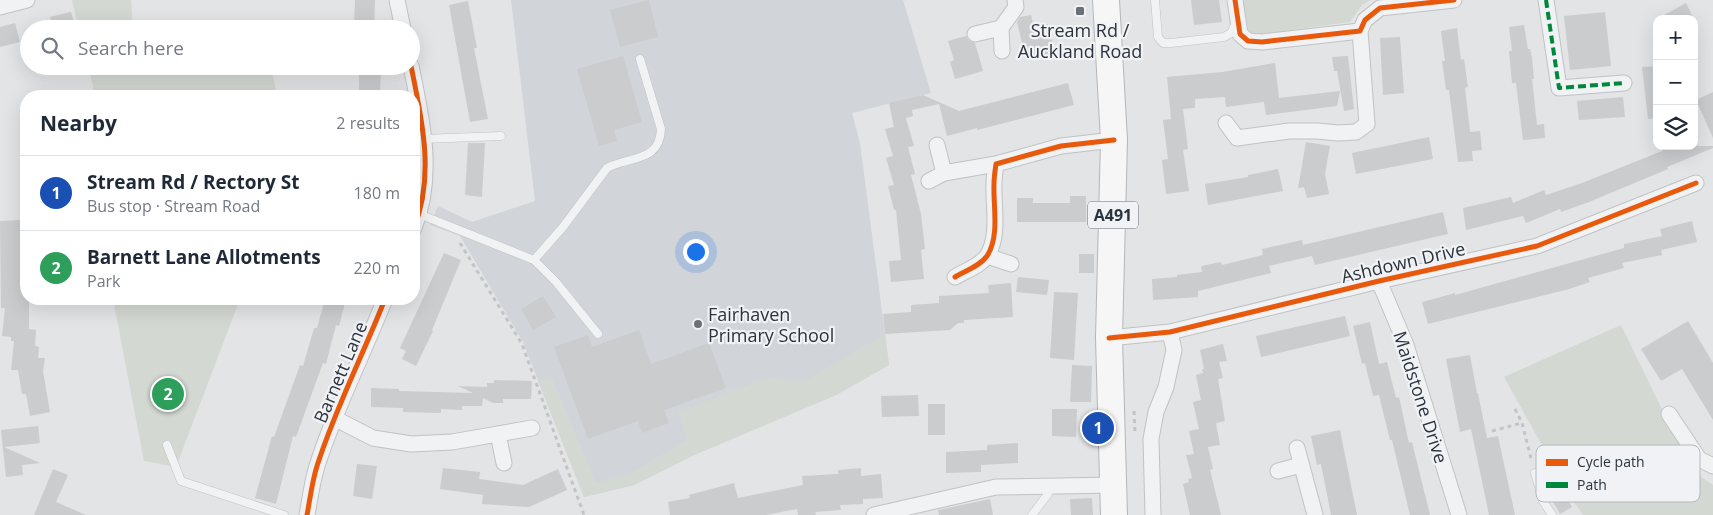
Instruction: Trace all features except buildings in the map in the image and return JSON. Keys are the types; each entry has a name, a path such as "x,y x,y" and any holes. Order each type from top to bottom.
{"highway":[{"name":"A491","path":"1106,0 1114,140 1109,338 1114,515"}],"street":[{"path":"0,7 27,0"},
{"path":"397,0 401,20"},
{"path":"1002,51 1001,28 1016,7 1015,0"},
{"path":"1235,0 1240,34 1248,42 1360,31"},
{"path":"1226,123 1237,138 1289,131 1317,131 1338,134 1356,132 1367,124 1360,31 1365,20 1380,8 1454,0"},
{"path":"1546,0 1559,88 1624,83"},
{"path":"975,34 1001,28"},
{"path":"413,75 416,90"},
{"path":"420,109 426,166 420,199"},
{"path":"929,181 944,173 996,164 1061,146 1114,140"},
{"path":"937,145 944,173"},
{"path":"955,277 987,256 992,243 995,222 994,183 996,164"},
{"name":"Ashdown Drive","path":"1109,338 1170,332 1379,281 1538,246 1696,183"},
{"path":"987,256 1011,264"},
{"name":"Maidstone Drive","path":"1379,281 1406,345 1459,515"},
{"name":"Barnett Lane","path":"307,515 316,468 334,418 368,344 383,305"},
{"path":"1153,515 1151,439 1156,412 1166,387 1174,350 1170,332"},
{"path":"1669,414 1690,445"},
{"path":"334,418 373,438 411,444 452,442 532,428"},
{"path":"498,434 504,463"},
{"path":"1297,448 1314,515"},
{"path":"1700,460 1713,466"},
{"path":"1278,471 1302,465"},
{"path":"874,515 996,487 1114,485"}],"lane":[{"path":"1155,0 1158,37 1163,42 1171,43 1224,37 1231,33 1238,17"},
{"path":"534,260 563,227 607,168 614,164 645,156 657,145 661,136 661,129 640,59"},
{"path":"423,140 501,136"},
{"path":"420,222 449,226 534,260 556,282 598,334"},
{"path":"167,445 181,481 284,515"},
{"path":"1534,473 1536,479"},
{"path":"1032,515 1048,494 1049,486"},
{"path":"1544,502 1552,515"}],"path":[{"path":"449,226 522,344 584,515"},
{"path":"1134,405 1135,442"},
{"path":"1515,408 1529,446 1534,473"},
{"path":"1492,431 1522,423"}],"shaded area":[{"path":"72,0 131,0 132,20 77,20"},
{"path":"511,0 903,0 931,93 852,113 860,143 889,365 836,395 694,455 634,485 584,497 523,342 460,236 430,225 438,206 472,222 535,201"},
{"path":"1243,0 1371,0 1362,5 1350,22 1262,34 1249,33"},
{"path":"90,75 273,75 276,90 93,90"},
{"path":"114,305 238,305 176,467 144,461"},
{"path":"1621,325 1679,445 1542,445 1504,377"},
{"path":"885,334 889,365 836,395 694,455 634,485 584,497 538,381 552,377 596,483 629,474 687,440 678,412 769,377 805,381"},
{"path":"1700,476 1713,485 1713,515 1583,515 1574,502 1700,502"}],"marked path":[{"path":"1546,0 1559,88 1624,83"}],"cycle path":[{"path":"1235,0 1240,34 1248,41 1262,42 1360,31 1365,20 1380,8 1454,0"},
{"path":"413,75 416,90"},
{"path":"420,113 425,168 420,208"},
{"path":"955,277 980,263 987,256 991,248 995,230 994,181 996,164 1061,146 1114,140"},
{"path":"1109,338 1170,332 1379,281 1537,246 1696,183"},
{"path":"307,515 314,478 324,445 383,305"}],"place":[{"name":"Stream Rd / Auckland Road","path":"1080,11"},
{"name":"Fairhaven Primary School","path":"698,324"},
{"name":"Barnett Lane Allotments","path":"168,394"},
{"name":"Stream Rd / Rectory St","path":"1098,428"}]}
